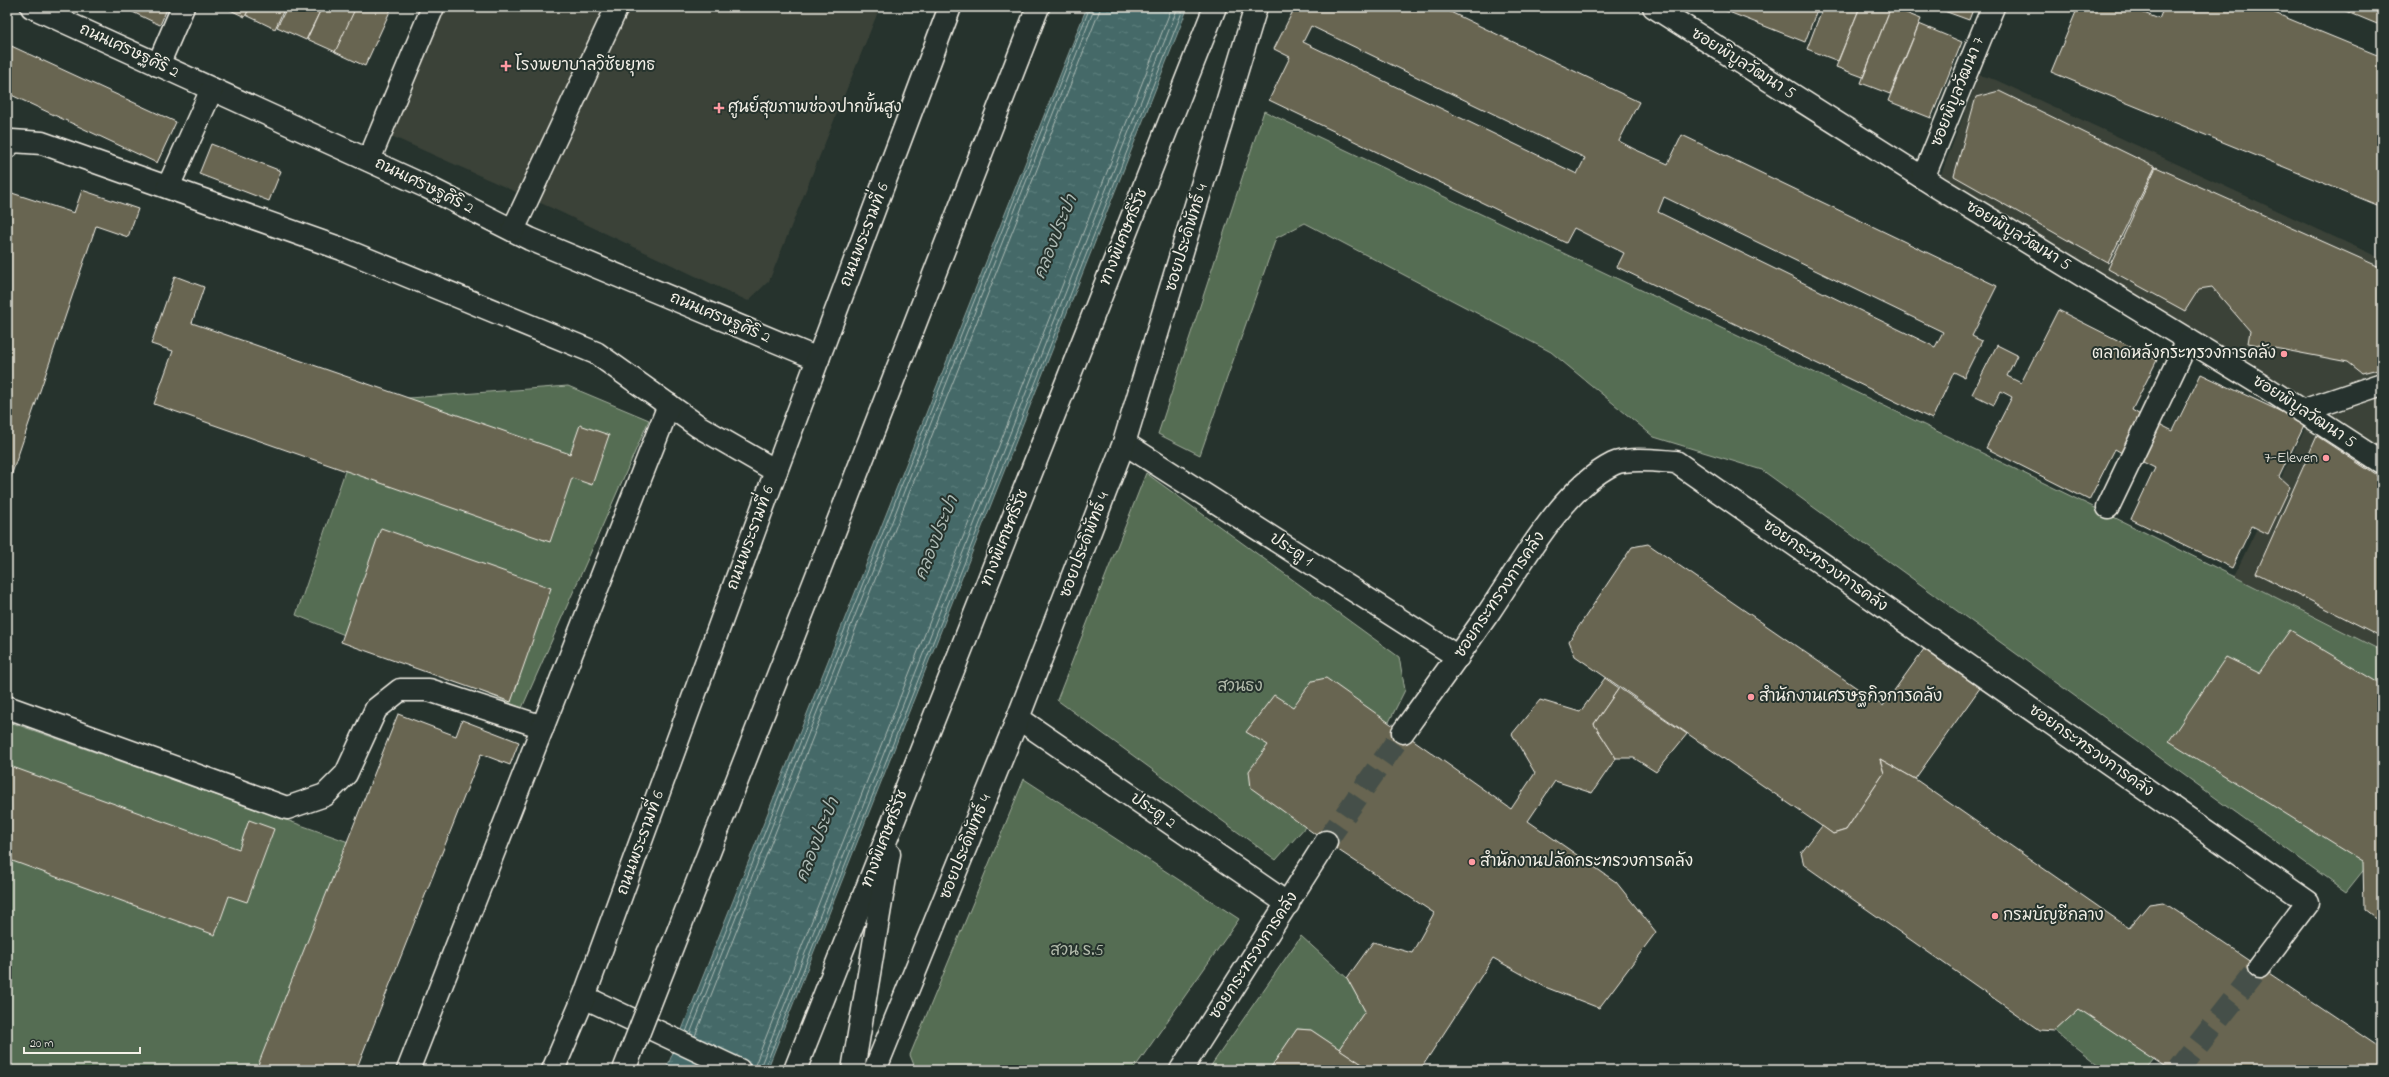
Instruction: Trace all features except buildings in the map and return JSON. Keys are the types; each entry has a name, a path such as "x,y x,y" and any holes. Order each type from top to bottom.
{"main road":[{"name":"ถนนเศรษฐศิริ 2","path":"32,7 369,160 513,230 818,359"},
{"path":"158,65 183,7"},
{"path":"369,160 433,7"},
{"path":"513,230 617,7"},
{"name":"ถนนพระรามที่ 6","path":"553,1070 584,997 776,471 950,7"},
{"path":"624,1070 1038,7"},
{"name":"ทางพิเศษศรีรัช","path":"795,1070 1216,7"},
{"name":"ซอยประดิพัทธ์ 4","path":"875,1070 1018,718 1124,443 1256,7"},
{"name":"ซอยพิบูลวัฒนา 7","path":"1923,178 1993,7"},
{"name":"ซอยพิบูลวัฒนา 5","path":"1664,10 1923,178 2188,340 2382,463"},
{"path":"168,187 212,89"},
{"path":"7,147 12,141 42,143 168,187 342,249 596,353 698,426 776,471"},
{"path":"2108,507 2188,340"},
{"path":"2302,411 2382,384"},
{"path":"408,1070 669,405"},
{"name":"ประตู 1","path":"1124,443 1458,657"},
{"name":"ซอยกระทรวงการคลัง","path":"1403,732 1458,657 1552,520 1582,485 1614,464 1643,460 1676,462 2308,902 2260,967"},
{"path":"7,707 287,808 325,795 346,774 376,709 400,690 428,690 543,727"},
{"name":"ประตู 2","path":"1018,718 1288,904"},
{"path":"853,1070 897,810"},
{"name":"ซอยกระทรวงการคลัง","path":"1181,1070 1288,904 1326,842"},
{"path":"584,997 739,1070"}],"shaded area":[{"name":"ศูนย์สุขภาพช่องปากขั้นสูง","path":"420,7 880,7 769,281 748,301 556,210 369,126"},
{"name":"ตลาดหลังกระทรวงการคลัง","path":"1979,75 1996,80 2382,259 2382,651 2234,576 2305,428 2098,298 1935,202 1942,172"}],"green space":[{"path":"1264,111 1964,444 2382,651 2382,847 2346,892 1762,470 1654,437 1551,352 1305,223 1276,238 1200,455 1158,434"},
{"path":"568,386 649,420 522,708 296,615 369,401"},
{"name":"สวนธง","path":"1146,473 1399,657 1405,690 1389,722 1306,826 1276,860 1057,700"},
{"path":"7,721 388,856 319,1070 7,1070"},
{"name":"สวน ร.5","path":"1024,779 1239,919 1133,1070 916,1070 910,1055"},
{"path":"1301,936 1347,978 1365,1011 1339,1049 1311,1030 1297,1029 1269,1070 1208,1070"},
{"path":"2079,1009 2155,1059 2146,1070 2105,1070 2055,1031"}],"water":[{"name":"คลองประปา","path":"1087,7 1188,7 767,1070 666,1070"}],"tunnel":[{"path":"1326,842 1403,732"},
{"path":"2178,1070 2259,967"}],"place":[{"name":"โรงพยาบาลวิชัยยุทธ","path":"506,66"},
{"name":"ศูนย์สุขภาพช่องปากขั้นสูง","path":"719,108"},
{"name":"ตลาดหลังกระทรวงการคลัง","path":"2284,354"},
{"name":"7-Eleven","path":"2326,458"},
{"name":"สำนักงานเศรษฐกิจการคลัง","path":"1751,697"},
{"name":"สำนักงานปลัดกระทรวงการคลัง","path":"1472,862"},
{"name":"กรมบัญชีกลาง","path":"1995,916"}]}
